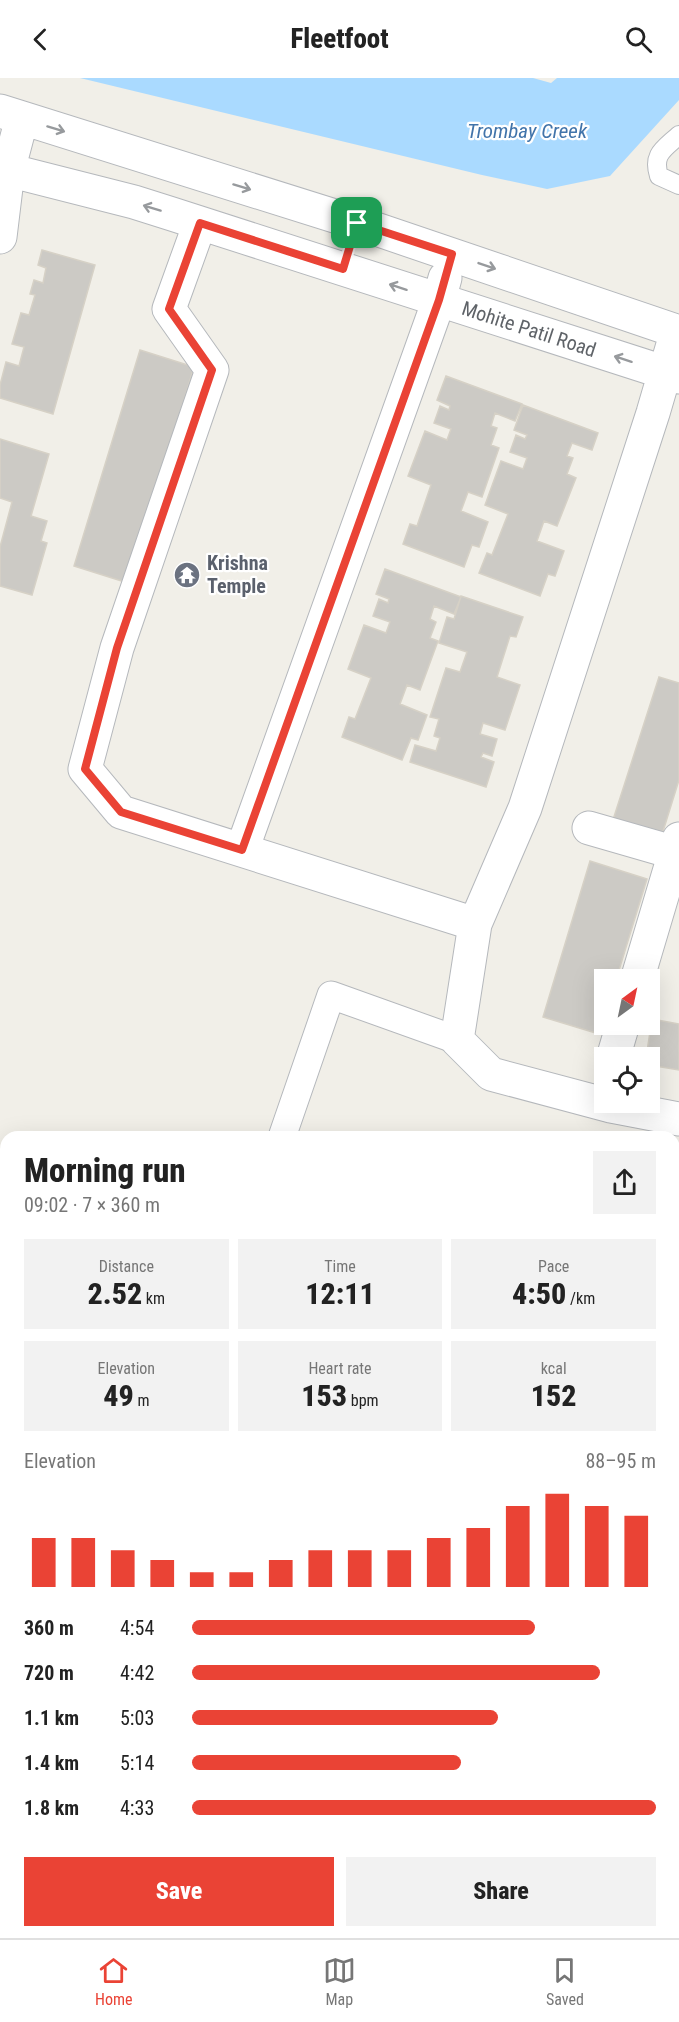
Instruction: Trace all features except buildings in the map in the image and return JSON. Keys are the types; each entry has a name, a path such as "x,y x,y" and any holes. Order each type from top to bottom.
{"street":[{"path":"0,237 4,169 11,115 357,223 678,331 672,375 525,808 475,924 457,1040"},
{"name":"Mohite Patil Road","path":"4,169 134,202 672,375"},
{"path":"200,223 169,309 212,370 117,648 85,769 121,812 475,924"},
{"path":"343,269 357,223"},
{"path":"242,850 439,300 452,254"},
{"path":"589,828 678,848 640,969"},
{"path":"284,1131 331,995 457,1040 491,1074 594,1093"},
{"path":"660,1113 679,1119"}],"lane":[{"path":"679,135 659,154 655,164 659,176 679,184"}],"water":[{"name":"Trombay Creek","path":"80,78 533,78 551,83 557,78 679,78 679,100 610,176 547,189"}],"place":[{"name":"Krishna Temple","path":"187,575"}],"route":[{"path":"200,223 343,269 357,223 452,254 439,300 242,850 121,812 85,769 117,648 212,370 169,309 200,223"}]}
